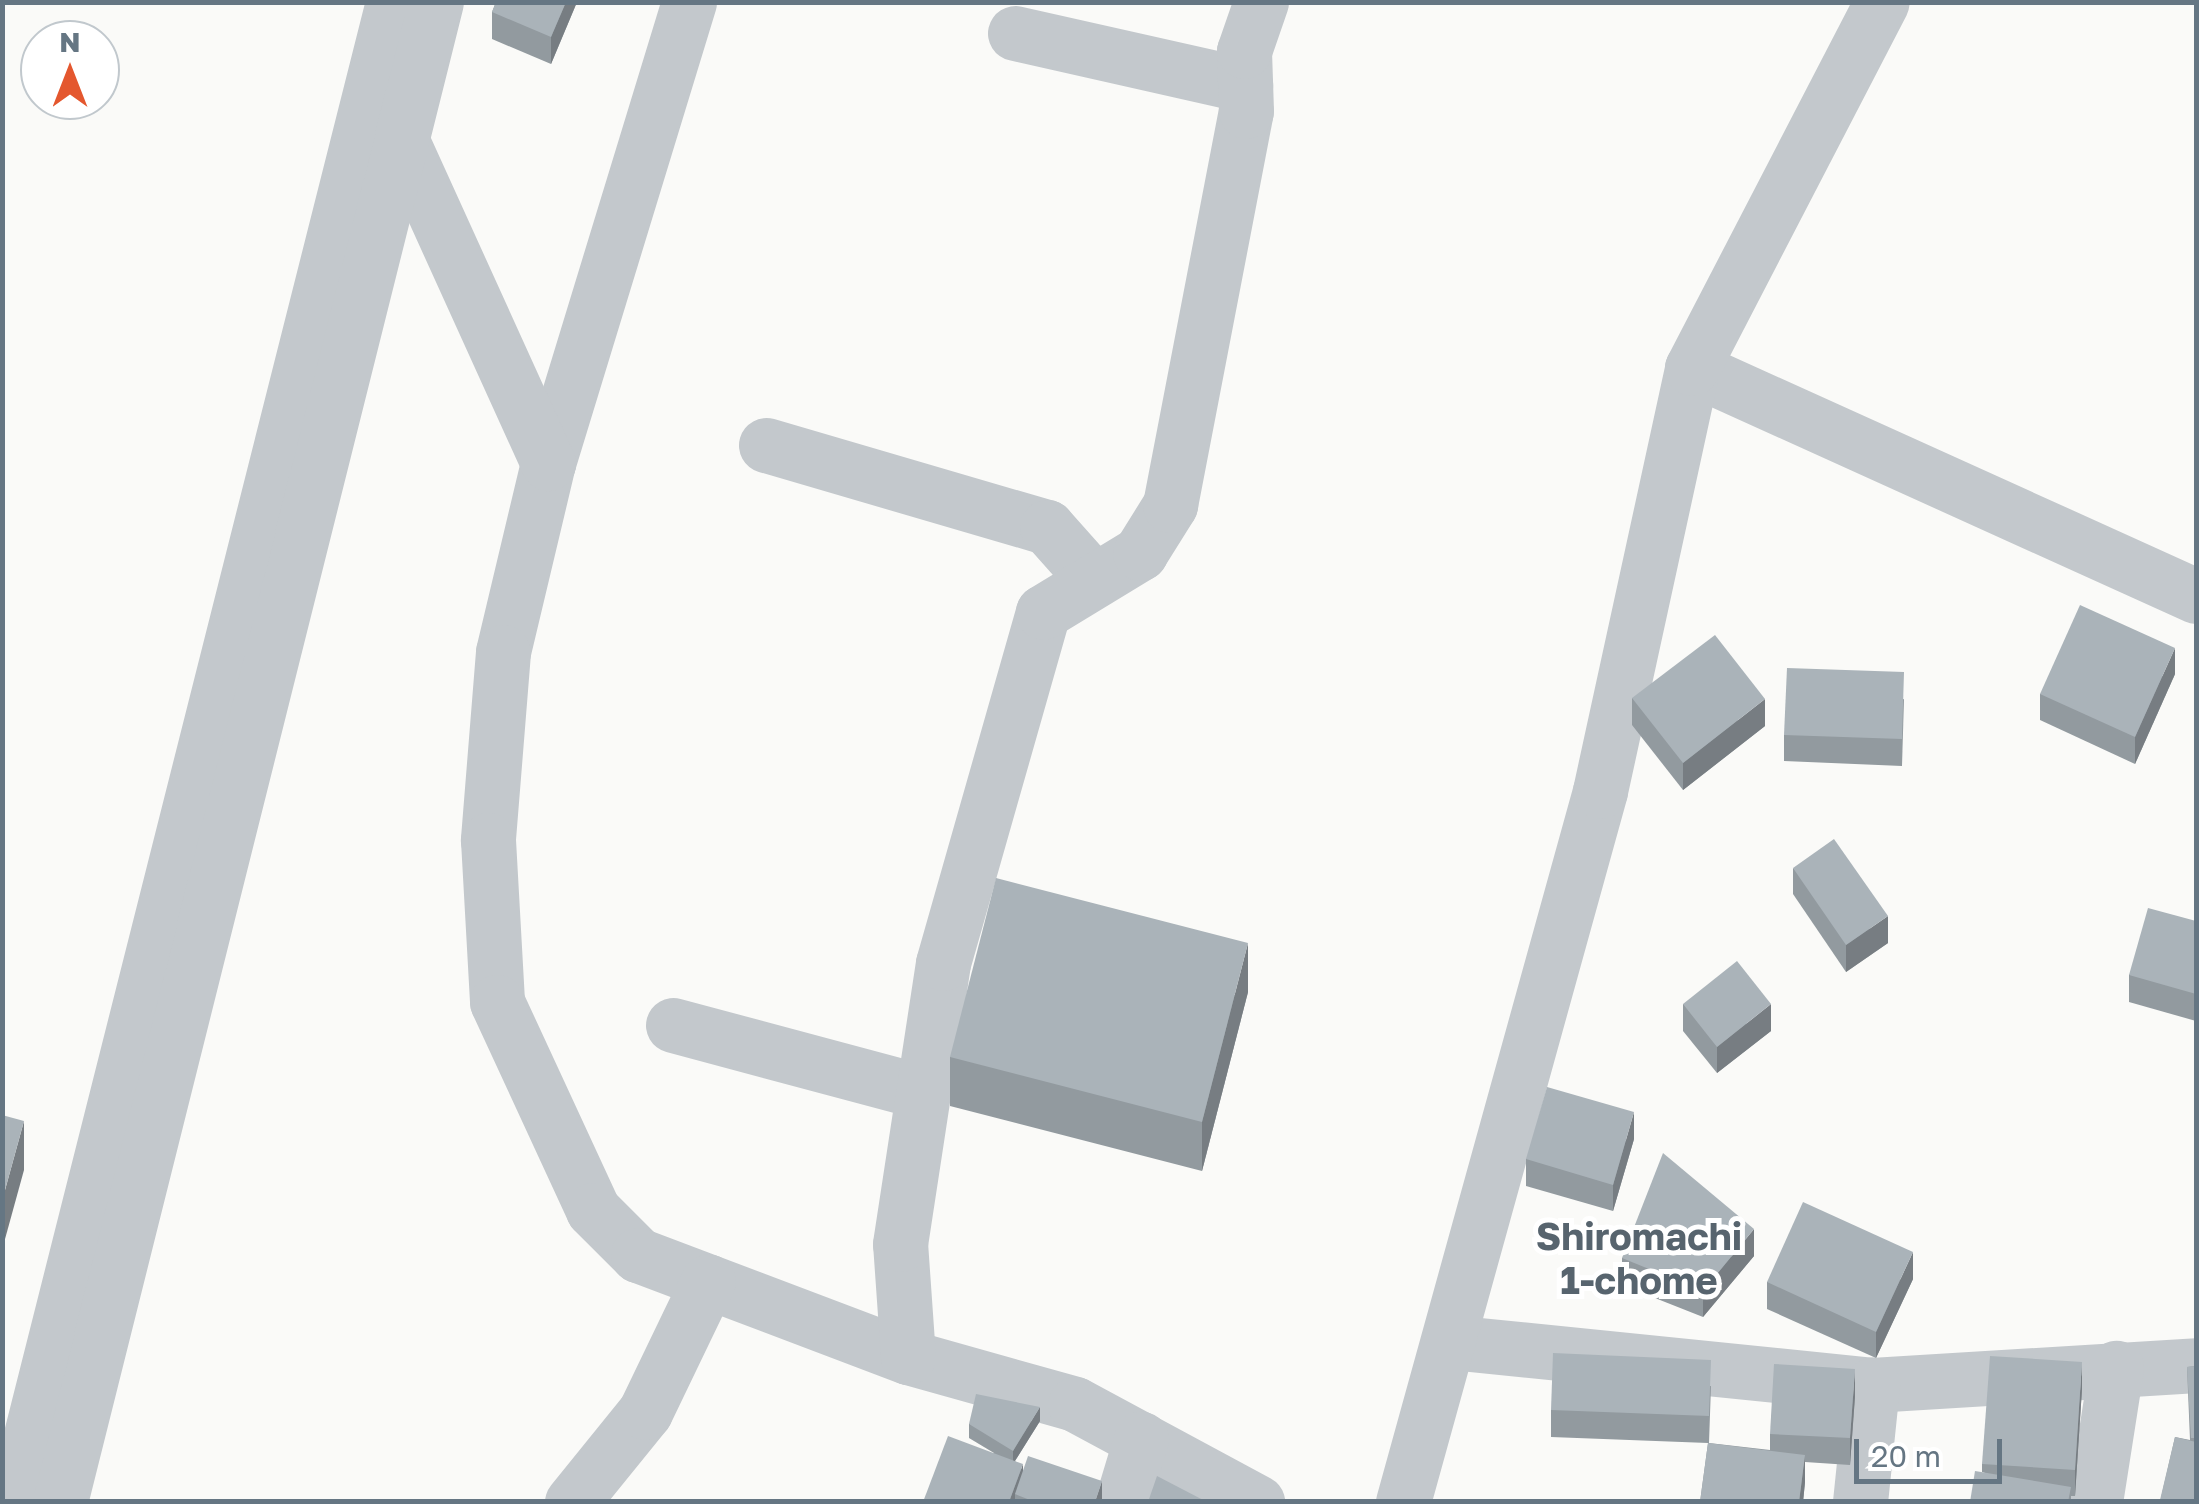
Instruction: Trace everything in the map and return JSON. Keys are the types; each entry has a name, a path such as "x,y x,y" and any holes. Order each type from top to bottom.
{"street":[{"path":"60,1502 381,134 394,2"},
{"path":"14,1502 381,134 436,2"},
{"path":"689,2 548,463 503,652 488,840 497,1002 594,1210 638,1255 908,1357 1075,1404 1257,1502"},
{"path":"908,1357 900,1244 943,962 1043,612 1140,553 1170,505 1246,111 1244,51 1261,2"},
{"path":"1403,1502 1600,791 1692,368 1882,2"},
{"path":"1015,33 1245,85"},
{"path":"381,134 548,463"},
{"path":"1692,368 2196,596"},
{"path":"766,445 1047,526 1094,580"},
{"path":"673,1025 923,1092"},
{"path":"572,1502 644,1412 708,1281"},
{"path":"1450,1342 1872,1385 2196,1365"},
{"path":"2095,1502 2116,1368"},
{"path":"1860,1502 1872,1385"},
{"path":"1122,1502 1141,1439"}],"building":[{"path":"496,2 566,2 551,37 492,12"},
{"path":"2080,605 2175,648 2135,737 2040,694"},
{"path":"1715,635 1765,699 1683,763 1632,698"},
{"path":"1787,668 1904,672 1902,739 1784,735"},
{"path":"1834,839 1888,916 1846,945 1793,868"},
{"path":"996,878 1248,943 1202,1122 950,1057"},
{"path":"2148,908 2196,921 2196,994 2129,975"},
{"path":"1737,961 1771,1004 1717,1047 1683,1004"},
{"path":"1547,1087 1634,1112 1613,1185 1526,1159"},
{"path":"2,1115 24,1121 2,1201"},
{"path":"1663,1153 1754,1229 1703,1291 1622,1258"},
{"path":"1803,1202 1913,1252 1876,1332 1767,1282"},
{"path":"1553,1353 1711,1360 1709,1416 1551,1410"},
{"path":"1990,1356 2082,1362 2075,1470 1982,1464"},
{"path":"1774,1364 1855,1369 1850,1438 1770,1434"},
{"path":"2196,1366 2196,1438 2191,1438 2187,1367"},
{"path":"976,1394 1040,1407 1013,1451 969,1424"},
{"path":"948,1436 1023,1464 1009,1502 923,1502"},
{"path":"2175,1437 2196,1442 2196,1502 2160,1500"},
{"path":"1708,1443 1805,1455 1799,1502 1700,1502"},
{"path":"1028,1456 1102,1481 1095,1502 1035,1502 1015,1494"},
{"path":"1975,1471 2071,1487 2068,1502 1970,1502"},
{"path":"1157,1476 1207,1502 1148,1502"}],"district":[{"name":"Shiromachi 1-chome","path":"1639,1258"}]}
